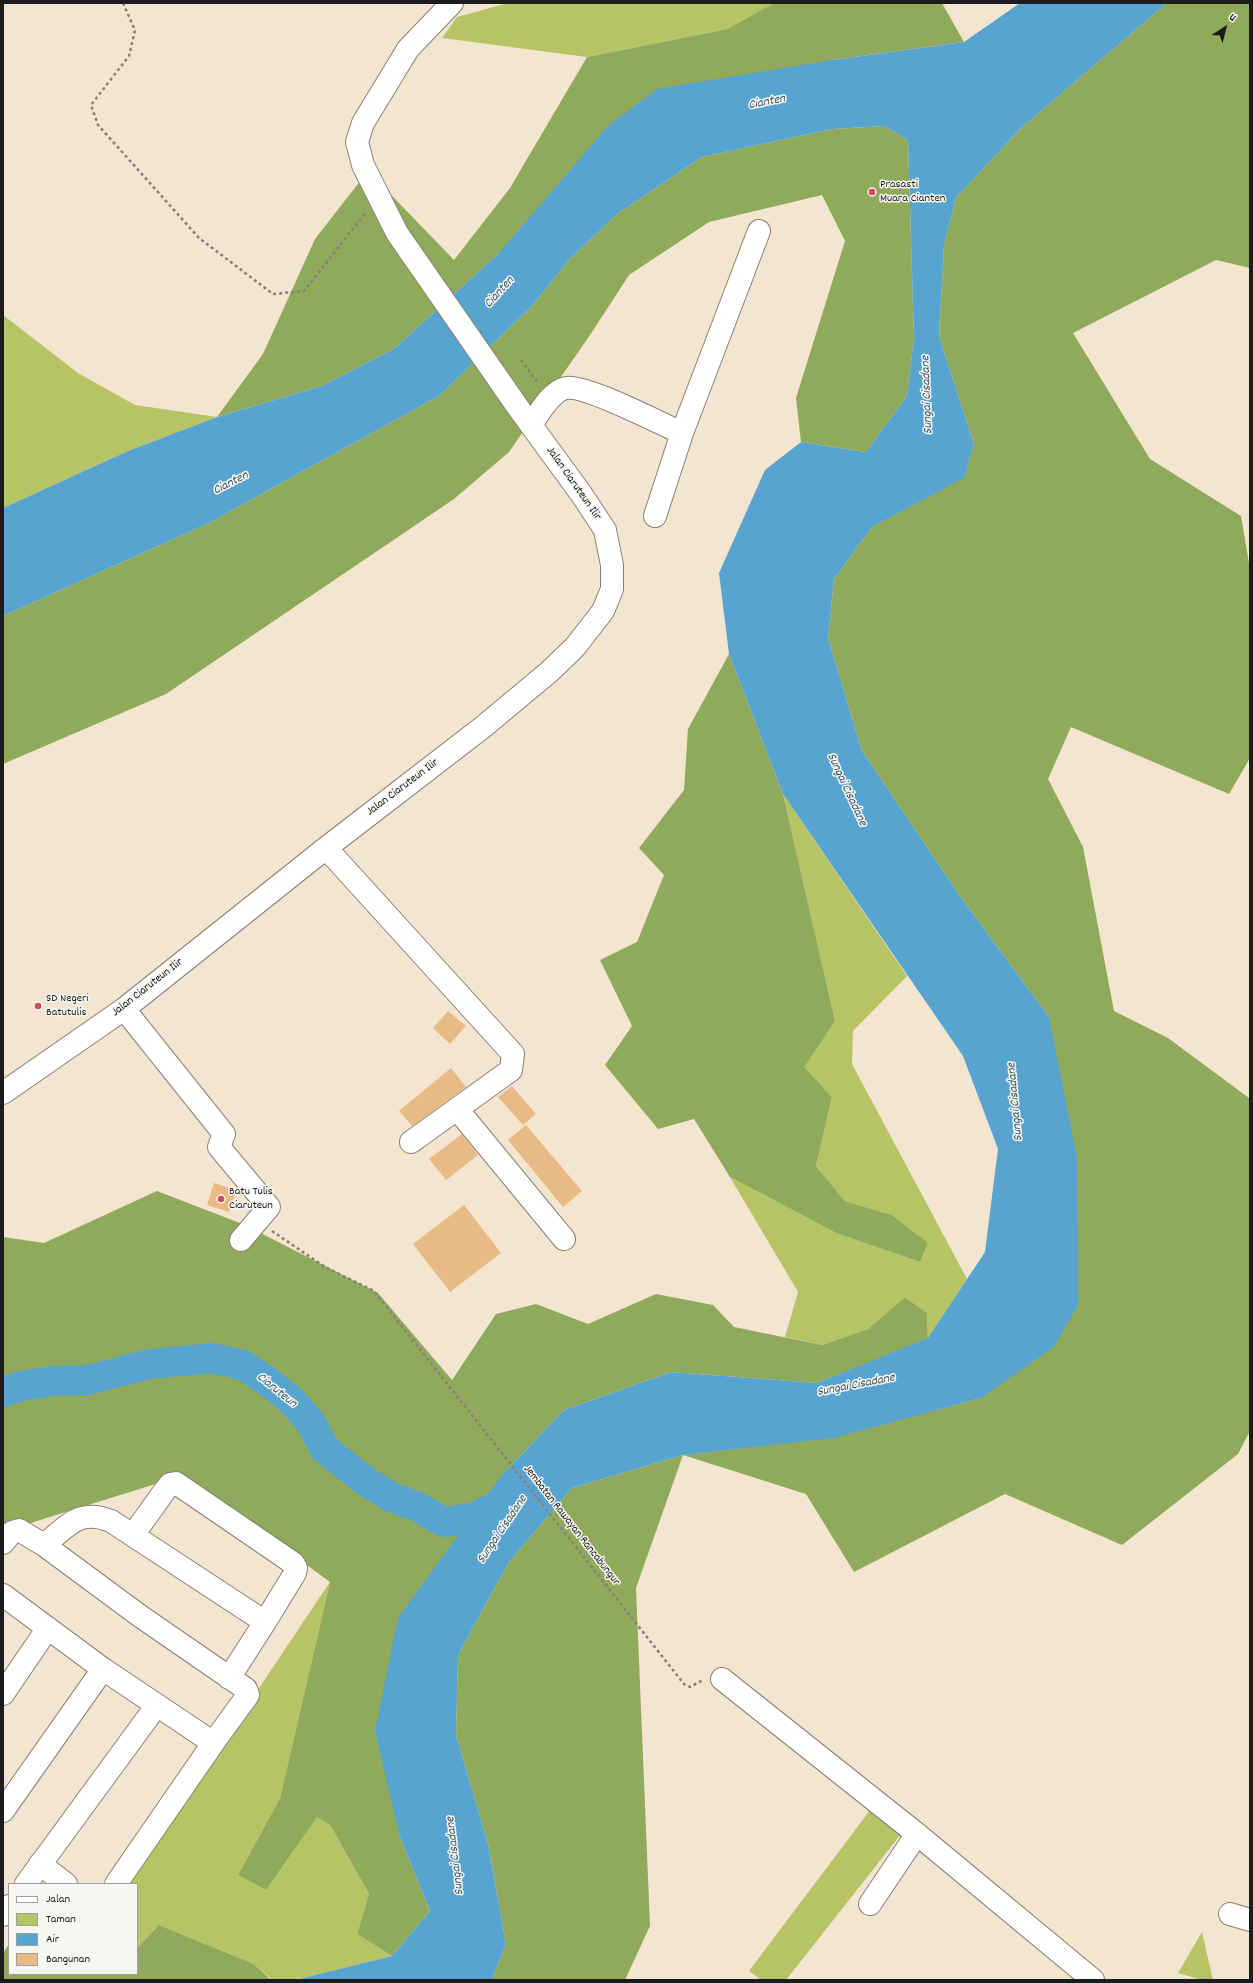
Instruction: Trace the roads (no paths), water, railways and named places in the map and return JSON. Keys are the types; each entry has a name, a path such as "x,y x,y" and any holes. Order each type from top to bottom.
{"street":[{"name":"Jalan Ciaruteun Ilir","path":"3,1093 124,1009 326,848 483,728 549,672 575,647 603,611 612,590 612,565 605,530 582,495 517,406 397,233 377,197 362,165 357,142 363,123 408,49 452,3"},
{"path":"655,516 682,433 759,231"},
{"path":"531,424 551,398 565,388 573,388 610,400 682,433"},
{"path":"326,848 513,1054 511,1070 411,1142"},
{"path":"124,1009 224,1134 219,1147 269,1206 241,1240"},
{"path":"457,1109 564,1239"},
{"path":"133,1535 170,1484 176,1483 293,1563 296,1568 295,1574 229,1678"},
{"path":"44,1545 71,1522 84,1516 98,1515 111,1521 133,1535 265,1622"},
{"path":"3,1543 12,1532 19,1530 44,1545 140,1616 246,1689 248,1695 117,1883"},
{"path":"3,1595 103,1669 206,1738 211,1740 216,1739"},
{"path":"3,1694 48,1628"},
{"path":"3,1811 103,1669"},
{"path":"722,1679 916,1834 1093,1980"},
{"path":"27,1883 157,1705"},
{"path":"870,1904 916,1834"},
{"path":"40,1864 65,1883"}],"water":[{"path":"1020,3 1167,3 1020,129 956,198 944,245 939,336 974,444 964,478 872,527 834,579 828,638 862,751 960,896 1049,1017 1077,1158 1078,1305 1054,1347 981,1398 834,1438 683,1455 572,1488 509,1562 458,1655 456,1735 488,1844 506,1944 492,1980 295,1980 392,1956 430,1911 400,1837 375,1731 398,1618 502,1475 564,1410 671,1372 817,1383 928,1338 985,1252 998,1149 963,1056 783,794 729,654 719,573 765,470 801,442 866,452 907,396 914,338 908,140 884,126 832,129 702,157 617,214 569,260 532,306 439,396 209,523 3,616 3,508 128,451 217,417 322,386 395,348 498,254 608,126 657,89 832,60 964,42"}],"waterway":[{"name":"Ciaruteun","path":"3,1392 21,1386 53,1381 87,1380 150,1364 212,1358 243,1365 270,1383 292,1401 311,1423 325,1449 364,1480 391,1497 420,1508 444,1522 475,1517 507,1501"}],"place":[{"name":"Prasasti Muara Cianten","path":"872,192"},
{"name":"SD Negeri Batutulis","path":"38,1006"},
{"name":"Batu Tulis Ciaruteun","path":"221,1199"}],"water label":[{"name":"Cianten","path":"767,103"},
{"name":"Cianten","path":"500,293"},
{"name":"Sungai Cisadane","path":"928,395"},
{"name":"Cianten","path":"231,484"},
{"name":"Sungai Cisadane","path":"846,790"},
{"name":"Sungai Cisadane","path":"1016,1102"},
{"name":"Sungai Cisadane","path":"856,1386"},
{"name":"Sungai Cisadane","path":"503,1530"},
{"name":"Sungai Cisadane","path":"456,1856"}]}
